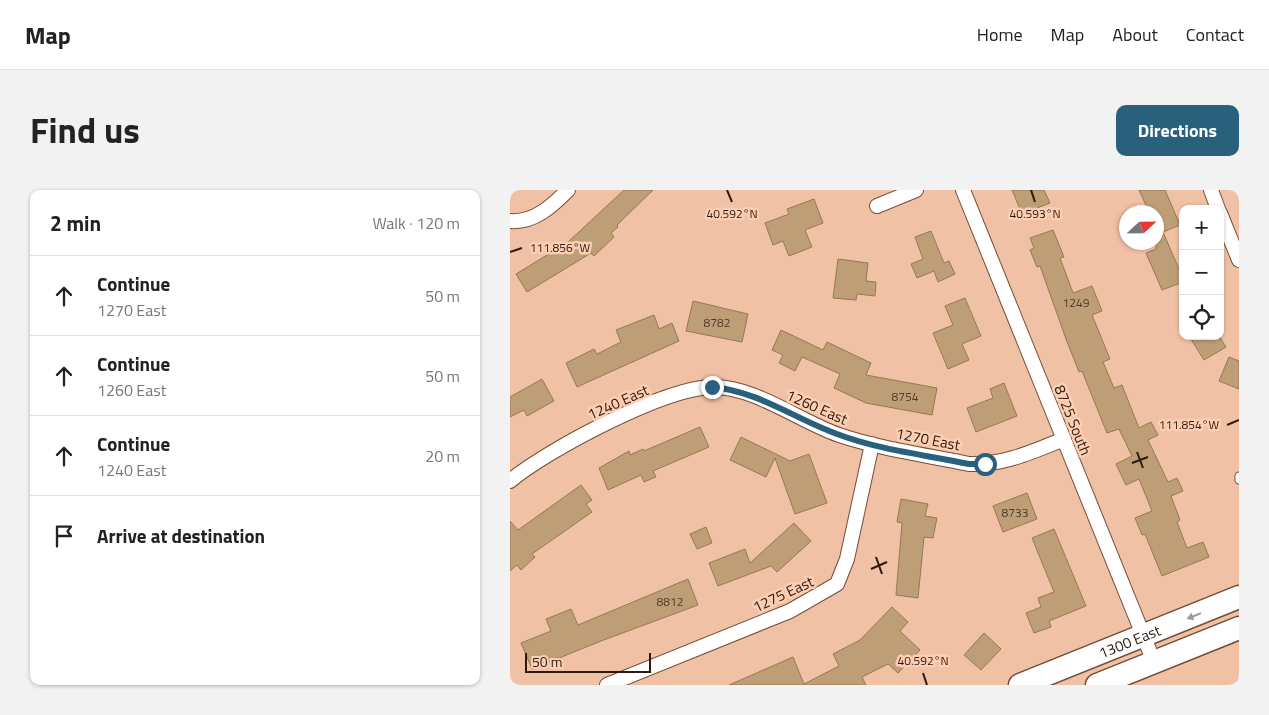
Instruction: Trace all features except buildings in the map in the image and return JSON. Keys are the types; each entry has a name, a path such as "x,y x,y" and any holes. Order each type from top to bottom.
{"main road":[{"name":"1300 East","path":"1020,685 1239,597"},
{"name":"1300 East","path":"1097,685 1239,628"}],"street":[{"path":"510,221 536,216 552,206 568,190"},
{"path":"878,206 916,190"},
{"name":"8725 South","path":"963,190 1154,662"},
{"path":"1211,190 1217,205"},
{"path":"1224,224 1239,260"},
{"name":"1240 East","path":"510,481 563,446 608,423 673,395 693,389 712,387 731,389 750,395"},
{"name":"1260 East","path":"750,395 836,434 872,444"},
{"name":"1270 East","path":"872,444 969,464 985,464 1017,458 1064,439"},
{"name":"1275 East","path":"607,685 790,611 837,584 847,559 872,444"}],"route":[{"path":"712,387 731,389 750,395 836,434 854,440 969,464 985,464"}]}
